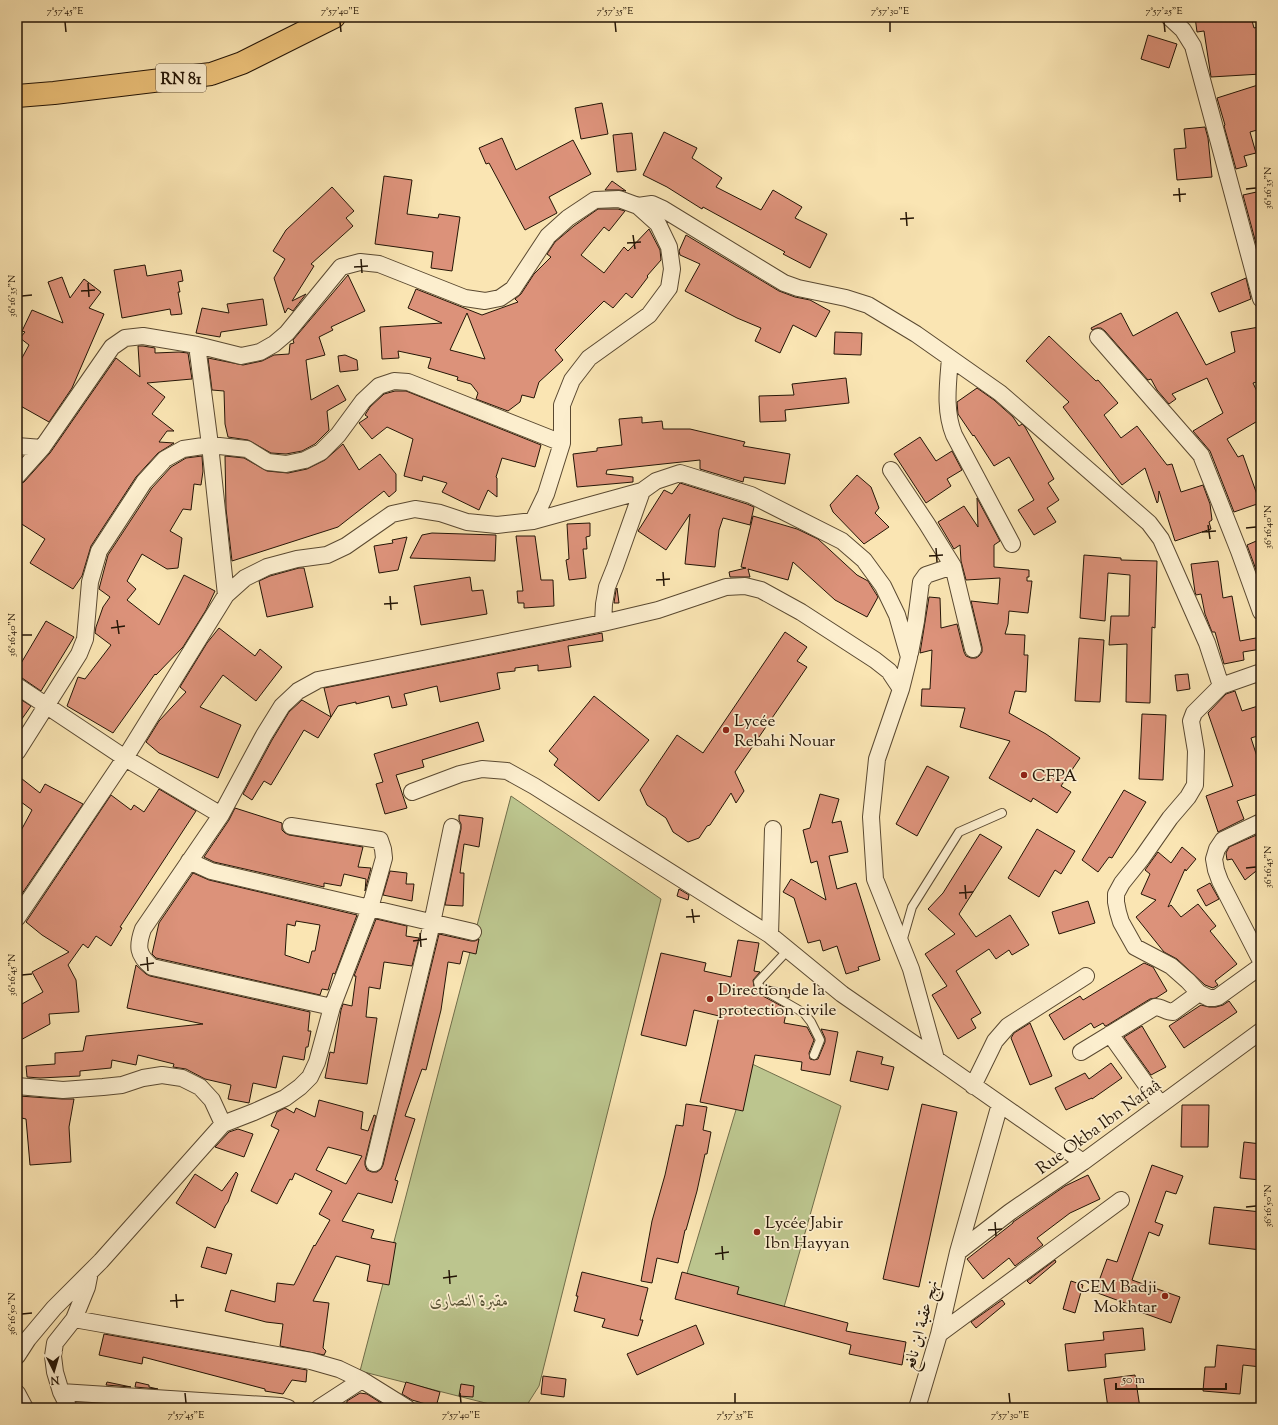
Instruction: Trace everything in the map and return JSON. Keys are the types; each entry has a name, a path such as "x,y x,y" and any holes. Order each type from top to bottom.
{"main road":[{"name":"RN 81","path":"17,96 211,74 242,63 334,17"}],"street":[{"path":"1170,17 1183,30 1194,46 1261,299"},
{"path":"17,476 42,448 112,346 125,338 143,336 241,356 260,352 274,344 287,333 341,267 360,262 379,264 464,298 485,301 500,298 513,290 548,236 568,218 595,200 619,198 638,206 658,224 669,247 672,269 669,288 649,316 589,358 572,380 562,405 562,443 546,494 533,521"},
{"path":"638,206 652,204 663,209 784,283 798,288 846,298 868,305 916,334 1000,393 1149,523 1161,540 1207,643 1221,686"},
{"path":"1098,338 1201,455 1239,550 1261,612"},
{"path":"197,346 210,445 226,595"},
{"path":"950,358 947,409 949,423 1012,544"},
{"path":"17,752 79,654 84,639 90,582 98,551 144,482 165,459 183,449 210,445 247,449 268,462 286,464 305,460 322,452 338,435 362,401 379,386 394,382 408,382 562,443"},
{"path":"17,446 42,448"},
{"path":"891,470 953,566 973,649"},
{"path":"17,918 125,758 226,595 245,578 267,567 297,559 327,555 346,546 392,514 414,509 440,513 466,522 497,525 533,521 642,491 656,481 680,473 751,495 842,541 864,560 883,586 897,615 909,657"},
{"path":"603,622 607,587 642,491"},
{"path":"936,1060 911,969 875,879 871,817 878,759 901,689 909,657 916,621 921,582 926,575 953,566"},
{"path":"332,1006 152,967 144,961 139,951 139,940 143,929 221,815 264,735 282,706 298,692 318,680 658,610 726,587 745,586 761,590 800,612 875,660 889,671 901,689"},
{"path":"1261,672 1221,686 1194,713 1191,721 1196,750 1195,785 1188,797 1170,818 1142,858 1122,883 1116,894 1116,902 1121,922 1135,947 1171,966 1199,993 1209,998 1218,997 1261,966"},
{"path":"17,686 125,758 221,815"},
{"path":"412,792 460,774 482,769 506,771 534,786 770,935 842,994 1083,1162"},
{"path":"1261,822 1223,840 1217,849 1214,859 1220,881 1261,961"},
{"path":"17,1356 24,1344 49,1314 101,1261 224,1124 285,1098 300,1087 310,1077 317,1062 332,1006 370,908 384,858 380,840 291,826"},
{"path":"374,1163 432,923 452,827"},
{"path":"770,935 773,829"},
{"path":"189,861 211,871 473,932"},
{"path":"973,1086 995,1041 1008,1026 1086,976"},
{"path":"1081,1052 1155,1007 1173,1012 1199,993"},
{"name":"Rue Okba Ibn Nafaâ","path":"958,1252 1010,1212 1083,1162 1261,1030"},
{"path":"1110,1034 1160,1104"},
{"path":"17,1086 63,1090 122,1085 143,1078 162,1075 182,1078 200,1087 212,1100 224,1124"},
{"name":"نهج عقبة ابن نافع","path":"917,1408 939,1334 958,1252 1000,1104"},
{"path":"939,1334 1122,1200"},
{"path":"69,1408 60,1392 55,1372 53,1356 55,1343 74,1320 87,1287 88,1278 101,1261"},
{"path":"74,1320 311,1361 339,1369 362,1380 407,1408"},
{"path":"319,1408 362,1380"},
{"path":"60,1392 281,1406 288,1408"},
{"path":"17,1393 25,1408"}],"lane":[{"path":"901,945 912,907 959,832 1002,814"},
{"path":"788,950 758,982 759,986 764,990 804,1013 812,1022 820,1040 814,1055"}],"green space":[{"name":"مقبرة النصارى","path":"511,796 661,899 539,1386 525,1408 505,1408 360,1371"},
{"path":"750,1063 841,1106 784,1307 685,1280"}],"building":[{"path":"1195,17 1251,17 1254,28 1261,26 1261,74 1211,77 1204,31 1197,32"},
{"path":"1148,35 1177,44 1169,68 1141,59"},
{"path":"1261,84 1261,129 1250,132 1256,153 1244,156 1247,166 1236,169 1217,98"},
{"path":"602,103 608,134 581,139 575,108"},
{"path":"1205,127 1208,138 1212,177 1177,180 1174,149 1186,148 1184,129"},
{"path":"664,132 697,148 692,158 722,178 716,187 761,210 773,190 802,207 795,218 827,234 810,268 783,254 785,252 703,207 702,209 667,187 643,175"},
{"path":"632,133 636,170 617,172 613,135"},
{"path":"502,138 516,170 573,140 591,174 549,197 557,213 525,230 489,163 486,164 479,148"},
{"path":"384,176 412,180 407,214 438,218 439,214 460,217 452,271 431,268 433,252 375,244"},
{"path":"612,181 626,191 605,190"},
{"path":"332,187 354,211 346,218 353,226 311,264 314,266 292,301 306,294 293,311 288,308 285,313 274,278 285,259 273,251 286,230"},
{"path":"1261,191 1261,251 1258,251 1243,195"},
{"path":"598,209 618,209 625,211 609,231 604,227 581,255 604,273 624,247 628,251 649,229 660,250 661,260 647,276 648,277 632,298 626,293 613,308 604,301 555,350 563,360 539,382 534,398 522,395 520,402 508,411 476,399 478,393 471,384 457,380 458,377 428,368 431,358 398,351 399,358 382,359 380,327 442,323 408,308 416,289 482,315 518,302 515,299 521,294 534,274 551,257 547,254 555,242","holes":["467,313 485,359 450,350"]},
{"path":"686,235 779,291 795,297 810,300 830,311 816,337 793,325 780,353 755,341 761,328 737,318 685,291 700,264 680,255 679,251"},
{"path":"145,265 147,276 181,270 183,281 178,282 180,292 178,292 182,314 171,315 170,309 122,318 114,270"},
{"path":"348,275 365,311 331,327 333,330 319,337 325,355 306,360 311,400 338,385 346,400 327,411 329,430 315,444 302,451 286,454 271,453 248,440 228,437 225,424 224,391 212,390 208,358 243,365 262,361 274,355 289,354 290,344 294,343 293,340"},
{"path":"62,277 70,298 84,279 101,292 89,308 104,314 72,388 49,422 17,404 17,367 29,345 20,338 25,332 22,331 32,310 63,323 48,282"},
{"path":"1246,278 1251,299 1219,312 1211,293"},
{"path":"263,299 267,325 221,332 220,337 196,333 202,308 229,313 227,304"},
{"path":"1177,312 1206,365 1235,352 1231,332 1259,327 1261,339 1261,381 1253,383 1261,400 1261,419 1227,439 1238,457 1243,455 1260,503 1234,512 1210,451 1193,431 1223,413 1207,378 1172,394 1176,399 1169,404 1157,390 1151,379 1148,380 1105,331 1101,328 1092,330 1091,328 1121,313 1133,336"},
{"path":"835,332 862,333 861,355 834,354"},
{"path":"1049,336 1096,381 1098,380 1118,403 1104,415 1121,438 1137,426 1167,465 1172,464 1181,492 1203,485 1210,504 1212,520 1209,522 1211,529 1175,541 1159,491 1157,503 1145,468 1122,485 1063,407 1069,402 1026,361"},
{"path":"138,346 155,348 155,353 188,353 192,379 147,383 165,397 152,414 174,431 167,431 159,442 174,443 158,453 136,477 91,546 82,576 73,589 30,563 45,539 17,521 17,485 24,482 50,453 116,358 140,377"},
{"path":"345,355 357,360 358,370 340,372 338,356"},
{"path":"846,378 849,403 785,410 786,421 760,422 759,396 794,395 792,384"},
{"path":"977,388 994,400 1013,417 1019,426 1022,424 1025,427 1054,479 1048,483 1059,500 1047,508 1056,522 1034,535 1018,510 1034,500 1009,457 994,466 974,435 973,436 958,414 957,402"},
{"path":"395,391 406,391 541,445 535,467 502,458 496,477 497,497 488,490 479,510 442,492 447,483 423,476 422,481 404,476 413,439 387,427 372,439 359,423 368,417 365,415 370,407 384,394"},
{"path":"642,417 642,423 662,421 663,429 690,429 745,442 743,446 790,454 785,484 744,477 743,482 700,469 700,460 607,470 606,474 633,477 633,482 577,487 573,454 597,451 597,448 622,445 619,419"},
{"path":"920,437 936,461 952,451 962,470 947,479 951,486 926,503 894,454"},
{"path":"343,444 359,470 380,454 396,474 396,491 389,497 384,491 338,527 232,561 226,509 225,456 244,458 267,471 288,473 307,469 325,460"},
{"path":"202,456 203,471 201,485 194,484 191,510 183,509 170,531 182,538 178,568 167,569 142,554 127,581 136,589 127,600 159,625 184,575 215,591 206,610 183,647 156,675 155,674 113,733 67,706 78,677 85,679 111,645 95,633 103,607 110,597 99,589 108,555 152,488 171,467 186,458"},
{"path":"857,475 871,487 879,508 875,513 889,527 864,544 833,512 830,505"},
{"path":"680,483 754,507 750,525 723,518 719,530 715,567 685,564 690,514 666,550 638,531 664,490 672,494"},
{"path":"977,498 1000,541 994,545 994,567 1029,570 1029,577 1027,577 1027,581 1032,581 1028,613 1009,611 1008,624 1005,634 1025,635 1024,655 1028,655 1026,692 1015,691 1009,713 1046,734 1080,758 1061,786 1071,792 1057,813 1033,798 1031,802 989,778 1010,741 960,727 965,708 921,706 922,689 930,689 932,650 920,653 929,597 940,598 941,628 957,624 964,652 966,656 971,658 976,658 979,656 982,652 982,647 971,601 998,604 1000,578 966,580 961,561 960,545 954,549 938,522 964,506 978,527"},
{"path":"753,516 797,529 818,539 857,575 868,581 878,597 867,617 835,600 793,562 788,580 748,569 750,577 730,577 729,572 746,568 741,567"},
{"path":"590,523 590,536 586,537 587,549 583,549 586,578 569,580 566,560 569,559 567,524"},
{"path":"432,533 496,535 495,561 410,558 422,535"},
{"path":"516,536 535,536 541,580 553,580 554,606 524,608 524,603 518,603 517,591 523,591"},
{"path":"407,537 398,570 379,573 374,546 393,543 392,540"},
{"path":"1261,539 1261,577 1259,578 1247,545"},
{"path":"1084,555 1121,558 1121,560 1157,561 1155,628 1152,627 1150,703 1126,702 1127,644 1109,645 1111,616 1129,616 1130,575 1108,573 1105,621 1080,618"},
{"path":"1218,561 1223,598 1232,596 1240,641 1261,637 1261,649 1243,652 1244,660 1224,664 1215,632 1212,632 1205,614 1201,594 1196,595 1195,592 1191,564"},
{"path":"304,568 313,607 267,617 259,581 270,576"},
{"path":"470,577 472,591 483,590 487,614 421,625 414,586"},
{"path":"617,588 619,603 614,603 616,590"},
{"path":"46,621 74,637 41,691 22,678 17,677 17,670"},
{"path":"219,628 255,656 260,649 282,667 256,701 223,675 200,707 241,725 218,778 159,753 146,742 159,721 186,692 180,687 207,643"},
{"path":"785,632 807,647 797,661 807,667 735,772 744,791 736,803 731,793 710,825 707,826 699,838 688,842 673,832 666,818 647,805 640,790 677,735 703,753"},
{"path":"602,633 603,641 568,646 571,667 538,671 538,665 515,668 515,671 497,673 500,689 440,702 437,686 404,694 407,705 392,708 389,696 356,704 356,702 338,706 331,717 324,688"},
{"path":"1079,638 1104,640 1100,702 1075,701"},
{"path":"1188,674 1190,689 1177,691 1175,675"},
{"path":"1235,691 1242,711 1258,706 1261,714 1261,735 1251,738 1261,769 1261,793 1237,801 1244,819 1218,832 1206,796 1233,786 1208,713 1226,694"},
{"path":"594,696 649,740 599,801 554,765 558,759 549,751"},
{"path":"17,697 31,706 17,726"},
{"path":"302,700 331,717 318,738 304,730 271,785 264,781 252,800 243,794 289,712"},
{"path":"1142,714 1166,715 1163,780 1139,779"},
{"path":"478,722 484,741 422,760 424,767 396,775 407,808 385,814 376,784 383,782 374,754"},
{"path":"927,766 949,777 917,836 896,824"},
{"path":"17,775 40,793 45,784 83,804 17,901 17,838 32,810 17,799"},
{"path":"159,789 196,811 120,927 122,928 111,946 96,936 88,948 83,944 68,965 76,980 79,1012 49,1014 50,1024 17,1042 17,1012 22,1010 22,1004 43,992 32,972 69,952 42,935 26,922 111,795 131,810 134,805 144,812"},
{"path":"1124,790 1146,802 1112,858 1109,857 1098,872 1082,860"},
{"path":"820,794 839,799 832,823 841,821 848,852 829,856 837,889 856,883 880,960 858,967 859,970 846,974 837,946 823,951 820,940 808,943 794,898 783,892 791,879 826,900 817,861 811,863 803,830 810,828"},
{"path":"235,808 282,823 282,830 289,835 363,847 358,867 371,868 365,891 366,879 344,874 341,886 324,883 324,887 214,862 204,857 229,820"},
{"path":"459,815 483,818 479,847 464,844 460,873 464,873 463,906 445,905 461,829"},
{"path":"1037,829 1075,851 1061,874 1055,870 1039,897 1008,878"},
{"path":"1261,833 1261,867 1245,880 1232,859 1227,860 1226,853 1229,847"},
{"path":"980,834 1002,847 959,914 976,937 1010,915 1029,945 1012,955 1009,950 996,959 989,949 956,971 981,1013 971,1019 976,1028 958,1039 932,995 947,986 925,954 955,934 928,909 943,893"},
{"path":"1182,847 1196,859 1186,871 1185,869 1168,907 1171,905 1181,917 1198,904 1216,926 1210,931 1237,964 1215,981 1218,985 1213,988 1205,985 1177,959 1164,952 1136,917 1156,900 1141,894 1150,874 1145,870 1158,852 1171,863"},
{"path":"390,871 407,873 406,884 414,884 412,901 383,895"},
{"path":"193,873 209,880 357,915 335,974 333,973 328,990 322,989 320,995 156,958 152,954 159,923","holes":["296,921 320,925 315,951 312,951 309,963 285,955 287,924 295,926"]},
{"path":"1210,883 1219,899 1206,906 1197,890"},
{"path":"679,889 689,895 688,900 677,896"},
{"path":"1088,901 1095,923 1059,934 1052,912"},
{"path":"376,919 407,926 406,936 419,938 412,966 384,962 380,989 369,987 366,1017 377,1018 367,1084 325,1078 330,1052 334,1053 341,1010 343,1004 352,1006 356,976 354,976"},
{"path":"439,934 471,941 479,939 476,954 463,951 460,964 448,962 441,1010 426,1070 422,1069 405,1116 415,1119 395,1180 398,1181 392,1203 358,1193 342,1221 374,1230 371,1238 396,1243 389,1285 367,1281 370,1265 336,1256 313,1301 329,1303 323,1348 326,1351 324,1355 280,1346 283,1324 266,1322 225,1311 231,1290 275,1302 277,1283 294,1285 314,1245 315,1246 330,1220 319,1214 332,1191 295,1173 292,1180 290,1179 277,1204 251,1191 279,1130 271,1126 277,1112 285,1108 294,1113 296,1108 315,1117 319,1100 363,1112 361,1129 368,1131 374,1115 376,1116 365,1165 367,1170 377,1172 383,1165","holes":["328,1147 362,1156 346,1184 316,1170"]},
{"path":"738,940 759,943 754,971 760,972 753,980 754,987 761,995 787,1009 784,1023 807,1027 814,1040 809,1053 810,1059 818,1059 825,1042 821,1029 838,1032 830,1075 801,1070 802,1062 755,1055 743,1111 700,1102 719,1016 694,1010 686,1046 641,1035 661,953 706,963 704,971 731,977"},
{"path":"1144,963 1153,967 1167,991 1156,998 1150,999 1106,1026 1103,1023 1094,1028 1091,1023 1064,1040 1049,1015 1080,996 1083,1000"},
{"path":"136,965 150,976 310,1012 308,1031 311,1031 304,1060 283,1056 276,1088 253,1083 249,1103 228,1099 231,1085 205,1079 186,1069 173,1067 174,1064 138,1055 136,1065 112,1060 111,1068 80,1071 80,1076 40,1078 27,1077 26,1066 55,1064 55,1053 83,1051 86,1036 203,1024 127,1008"},
{"path":"768,986 790,990 789,998"},
{"path":"1229,1001 1237,1012 1184,1048 1169,1026 1201,1005 1216,1007"},
{"path":"1030,1023 1052,1076 1030,1085 1011,1038 1014,1033"},
{"path":"1142,1026 1166,1067 1151,1075 1124,1037"},
{"path":"857,1051 883,1057 881,1064 894,1067 888,1090 850,1081"},
{"path":"1111,1063 1122,1078 1092,1099 1066,1110 1055,1088 1085,1073 1089,1079"},
{"path":"19,1096 74,1099 69,1127 71,1162 30,1165 26,1119 17,1117"},
{"path":"686,1104 707,1107 703,1130 711,1132 707,1154 705,1154 678,1263 657,1258 652,1283 641,1281 652,1221 665,1175 676,1125 683,1126"},
{"path":"922,1104 957,1112 919,1287 883,1279"},
{"path":"1182,1105 1209,1105 1208,1147 1181,1147"},
{"path":"238,1129 253,1134 244,1157 215,1147 229,1132"},
{"path":"1244,1142 1261,1144 1261,1180 1240,1178"},
{"path":"1152,1165 1183,1176 1176,1194 1166,1191 1155,1222 1163,1225 1159,1236 1149,1232 1132,1280 1180,1297 1171,1323 1132,1309 1133,1306 1095,1292 1107,1259 1117,1262"},
{"path":"236,1172 238,1174 228,1202 215,1228 176,1203 195,1174 222,1191"},
{"path":"1088,1175 1100,1199 1070,1213 1037,1238 1043,1245 1015,1266 1009,1258 983,1279 967,1259 1013,1222 1065,1186"},
{"path":"1214,1207 1261,1212 1261,1250 1209,1244"},
{"path":"207,1247 232,1254 226,1274 201,1267"},
{"path":"1055,1260 1056,1262 1030,1284 1027,1281"},
{"path":"582,1272 648,1288 640,1320 643,1320 638,1336 602,1327 605,1319 574,1311"},
{"path":"682,1272 739,1287 737,1294 848,1323 846,1331 906,1342 902,1365 849,1354 851,1345 675,1299"},
{"path":"1071,1281 1083,1285 1075,1313 1063,1309"},
{"path":"1002,1300 1005,1304 976,1328 971,1322"},
{"path":"696,1325 704,1344 637,1375 627,1354"},
{"path":"1143,1328 1145,1350 1105,1354 1106,1367 1068,1371 1065,1344 1104,1340 1103,1332"},
{"path":"104,1334 307,1370 306,1382 292,1380 283,1394 265,1391 265,1389 143,1357 142,1364 99,1355"},
{"path":"1217,1345 1261,1350 1261,1367 1243,1365 1240,1394 1203,1391 1205,1367 1215,1367"},
{"path":"1135,1375 1140,1408 1108,1408 1104,1379"},
{"path":"543,1376 566,1379 564,1397 541,1394"},
{"path":"107,1382 131,1387 106,1385"},
{"path":"136,1382 149,1385 149,1387 158,1389 135,1387"},
{"path":"406,1382 440,1392 436,1407 412,1400 402,1394"},
{"path":"461,1384 474,1386 473,1397 459,1396"},
{"path":"360,1393 367,1394 389,1408 346,1408 347,1401"},
{"path":"102,1404 163,1408 101,1408"}],"place":[{"name":"Lycée Rebahi Nouar","path":"726,730"},
{"name":"CFPA","path":"1024,775"},
{"name":"Direction de la protection civile","path":"710,999"},
{"name":"Lycée Jabir Ibn Hayyan","path":"757,1232"},
{"name":"CEM Badji Mokhtar","path":"1165,1296"}]}
